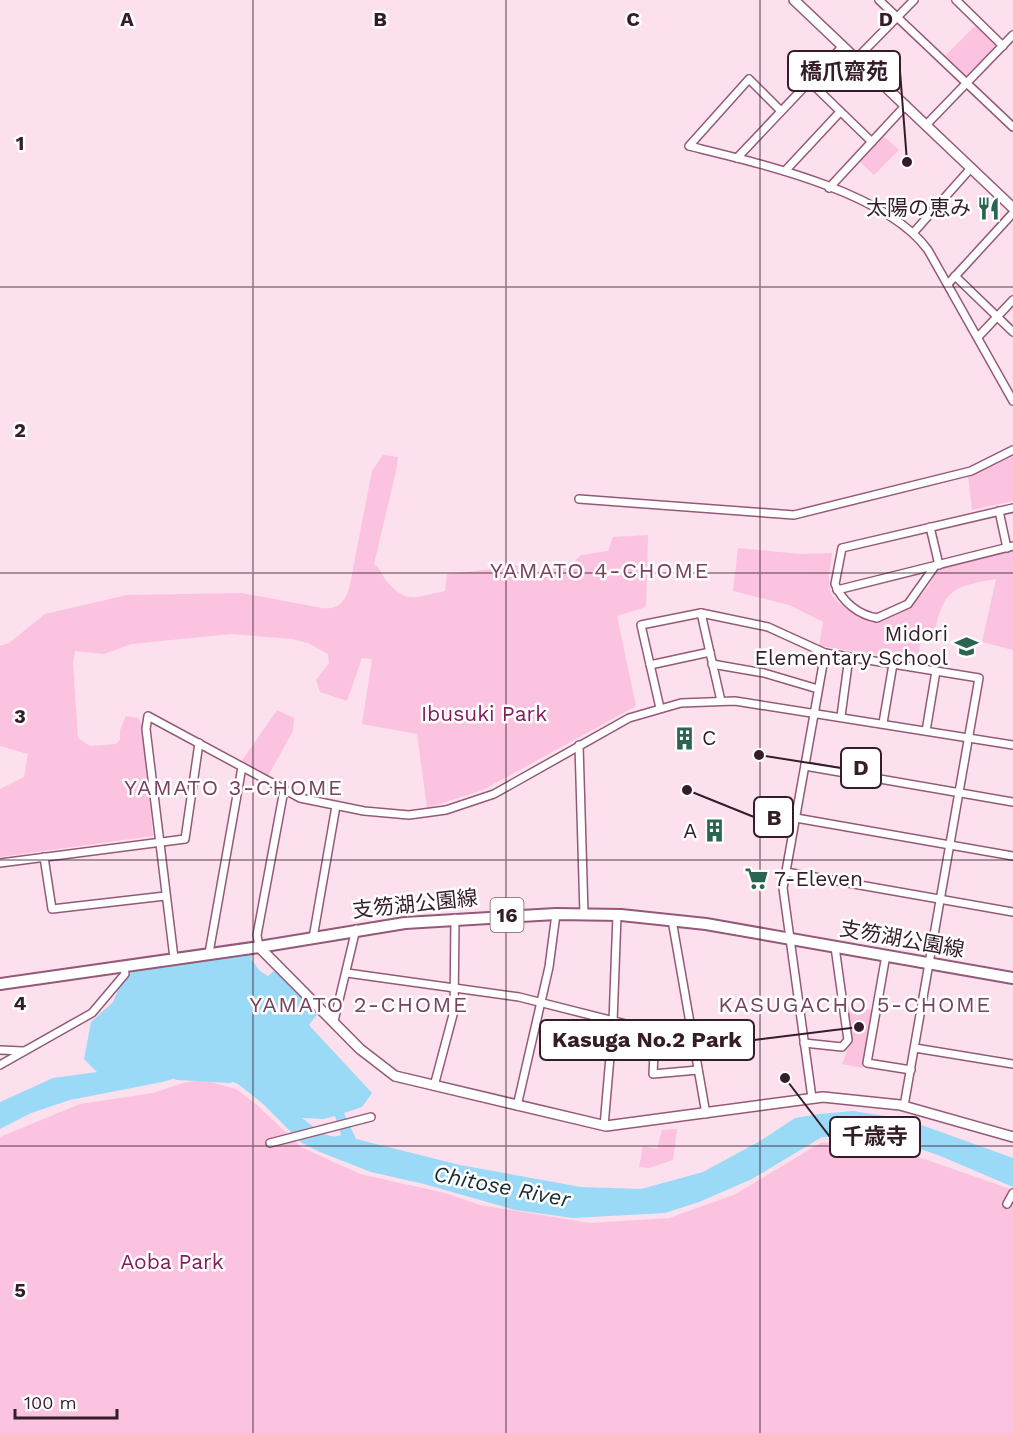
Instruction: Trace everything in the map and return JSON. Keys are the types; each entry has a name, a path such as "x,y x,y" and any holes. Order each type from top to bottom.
{"main road":[{"name":"支笏湖公園線","path":"0,984 259,947 356,929 455,918 556,914 617,915 672,920 1013,978"}],"street":[{"path":"794,0 906,105 1013,211 948,284"},
{"path":"879,0 1013,127"},
{"path":"856,59 914,0"},
{"path":"956,0 1003,46"},
{"path":"926,125 1013,35"},
{"path":"737,158 843,46"},
{"path":"781,111 749,79 690,146 785,171 829,188 903,222 928,250 1012,397"},
{"path":"809,81 872,142"},
{"path":"829,188 906,105"},
{"path":"785,171 840,112"},
{"path":"914,232 971,168"},
{"path":"955,276 1013,332"},
{"path":"978,337 1013,300"},
{"path":"579,499 794,515 970,471 1013,450"},
{"path":"930,527 937,566 908,604 877,618 859,612 837,590 835,584 842,548 930,527 1013,508"},
{"path":"837,590 1010,547 999,511"},
{"path":"701,613 721,701"},
{"path":"660,708 641,625 701,613 768,627 825,653 979,678 904,1106"},
{"path":"650,665 710,652"},
{"path":"812,1098 783,888 825,653"},
{"path":"841,716 849,657"},
{"path":"712,664 764,673 818,689"},
{"path":"883,723 893,664"},
{"path":"926,730 936,671"},
{"path":"174,958 146,729 148,716 300,798 336,806 409,815 446,810 494,794 629,718 660,708 691,702 721,701 813,712 1013,745"},
{"path":"0,863 185,839 199,743"},
{"path":"579,745 584,914"},
{"path":"805,766 1013,802"},
{"path":"209,953 242,767"},
{"path":"284,790 257,935 259,947 360,1049 390,1074 604,1126 812,1098 849,1099 904,1106 1013,1137"},
{"path":"313,938 336,806"},
{"path":"796,818 1013,856"},
{"path":"44,857 52,909 165,896"},
{"path":"786,872 1013,912"},
{"path":"517,1106 541,1004 556,914"},
{"path":"604,1126 613,1022 617,915"},
{"path":"434,1086 454,1011 455,918"},
{"path":"672,920 706,1114"},
{"path":"334,1022 356,929"},
{"path":"804,1043 842,1047 848,1040 835,947"},
{"path":"885,955 867,1063 911,1070"},
{"path":"0,1065 92,1013 125,974 123,966"},
{"path":"347,973 519,997 693,1041"},
{"path":"655,1033 653,1074 698,1070"},
{"path":"915,1048 1013,1064"},
{"path":"0,1050 26,1051"},
{"path":"270,1143 368,1118"},
{"path":"1007,1204 1013,1194"}],"green space":[{"path":"976,25 998,46 966,78 944,57"},
{"path":"882,135 899,150 874,175 858,160"},
{"path":"1013,453 1013,501 972,510 968,477"},
{"name":"Ibusuki Park","path":"383,455 398,457 374,564 395,590 408,597 445,591 447,574 518,566 518,575 570,566 581,555 608,551 613,537 648,535 646,607 617,616 636,706 483,790 427,808 417,734 362,724 372,659 362,658 347,701 320,692 316,680 329,663 328,654 308,643 292,639 231,634 132,644 104,654 75,651 73,663 78,738 90,746 116,744 120,740 120,730 126,716 138,718 142,725 153,836 0,857 0,789 24,777 28,754 0,746 0,646 9,643 45,614 127,595 242,593 322,608 336,607 345,598 349,589 372,471"},
{"path":"738,548 800,554 832,553 829,580 833,597 845,608 863,618 876,620 889,618 913,604 938,569 1013,550 1013,650 982,642 996,579 961,587 947,598 938,617 935,631 923,631 917,661 819,646 823,622 789,605 733,591"},
{"path":"277,710 294,718 293,731 268,776 241,762"},
{"path":"846,1007 873,1010 863,1068 842,1064 850,1043"},
{"name":"Aoba Park","path":"203,1080 236,1089 257,1105 301,1147 360,1174 445,1193 480,1205 590,1223 669,1218 736,1194 820,1143 845,1141 882,1144 1013,1190 1013,1433 0,1433 0,1137 80,1104 153,1093 183,1083"},
{"path":"677,1129 673,1160 649,1168 639,1167 643,1146 657,1149 662,1130"}],"water":[{"path":"253,954 251,959 260,971 268,976 276,969 318,1013 309,1025 372,1093 362,1107 344,1113 356,1139 460,1165 581,1187 641,1189 703,1172 760,1141 795,1118 853,1111 905,1119 1013,1158 1013,1187 938,1155 886,1138 822,1137 752,1179 699,1202 665,1213 573,1218 515,1210 424,1184 371,1172 320,1152 302,1143 262,1103 238,1084 205,1070 162,1082 70,1100 31,1113 0,1129 0,1102 53,1078 97,1072 84,1059 91,1022 113,1002 121,983 135,969","holes":["335,1116 341,1135 325,1134 302,1118 324,1119"]}],"waterway":[{"name":"Chitose River","path":"178,1074 229,1077"}],"place":[{"name":"橋爪齋苑","path":"907,162"},
{"name":"太陽の恵み","path":"989,208"},
{"name":"Midori Elementary School","path":"966,646"},
{"name":"C","path":"684,738"},
{"name":"D","path":"759,755"},
{"name":"B","path":"687,790"},
{"name":"A","path":"715,831"},
{"name":"7-Eleven","path":"756,879"},
{"name":"Kasuga No.2 Park","path":"859,1027"},
{"name":"千歳寺","path":"785,1078"}],"district":[{"name":"YAMATO 4-CHOME","path":"600,570"},
{"name":"YAMATO 3-CHOME","path":"234,787"},
{"name":"YAMATO 2-CHOME","path":"359,1004"},
{"name":"KASUGACHO 5-CHOME","path":"855,1004"}]}
